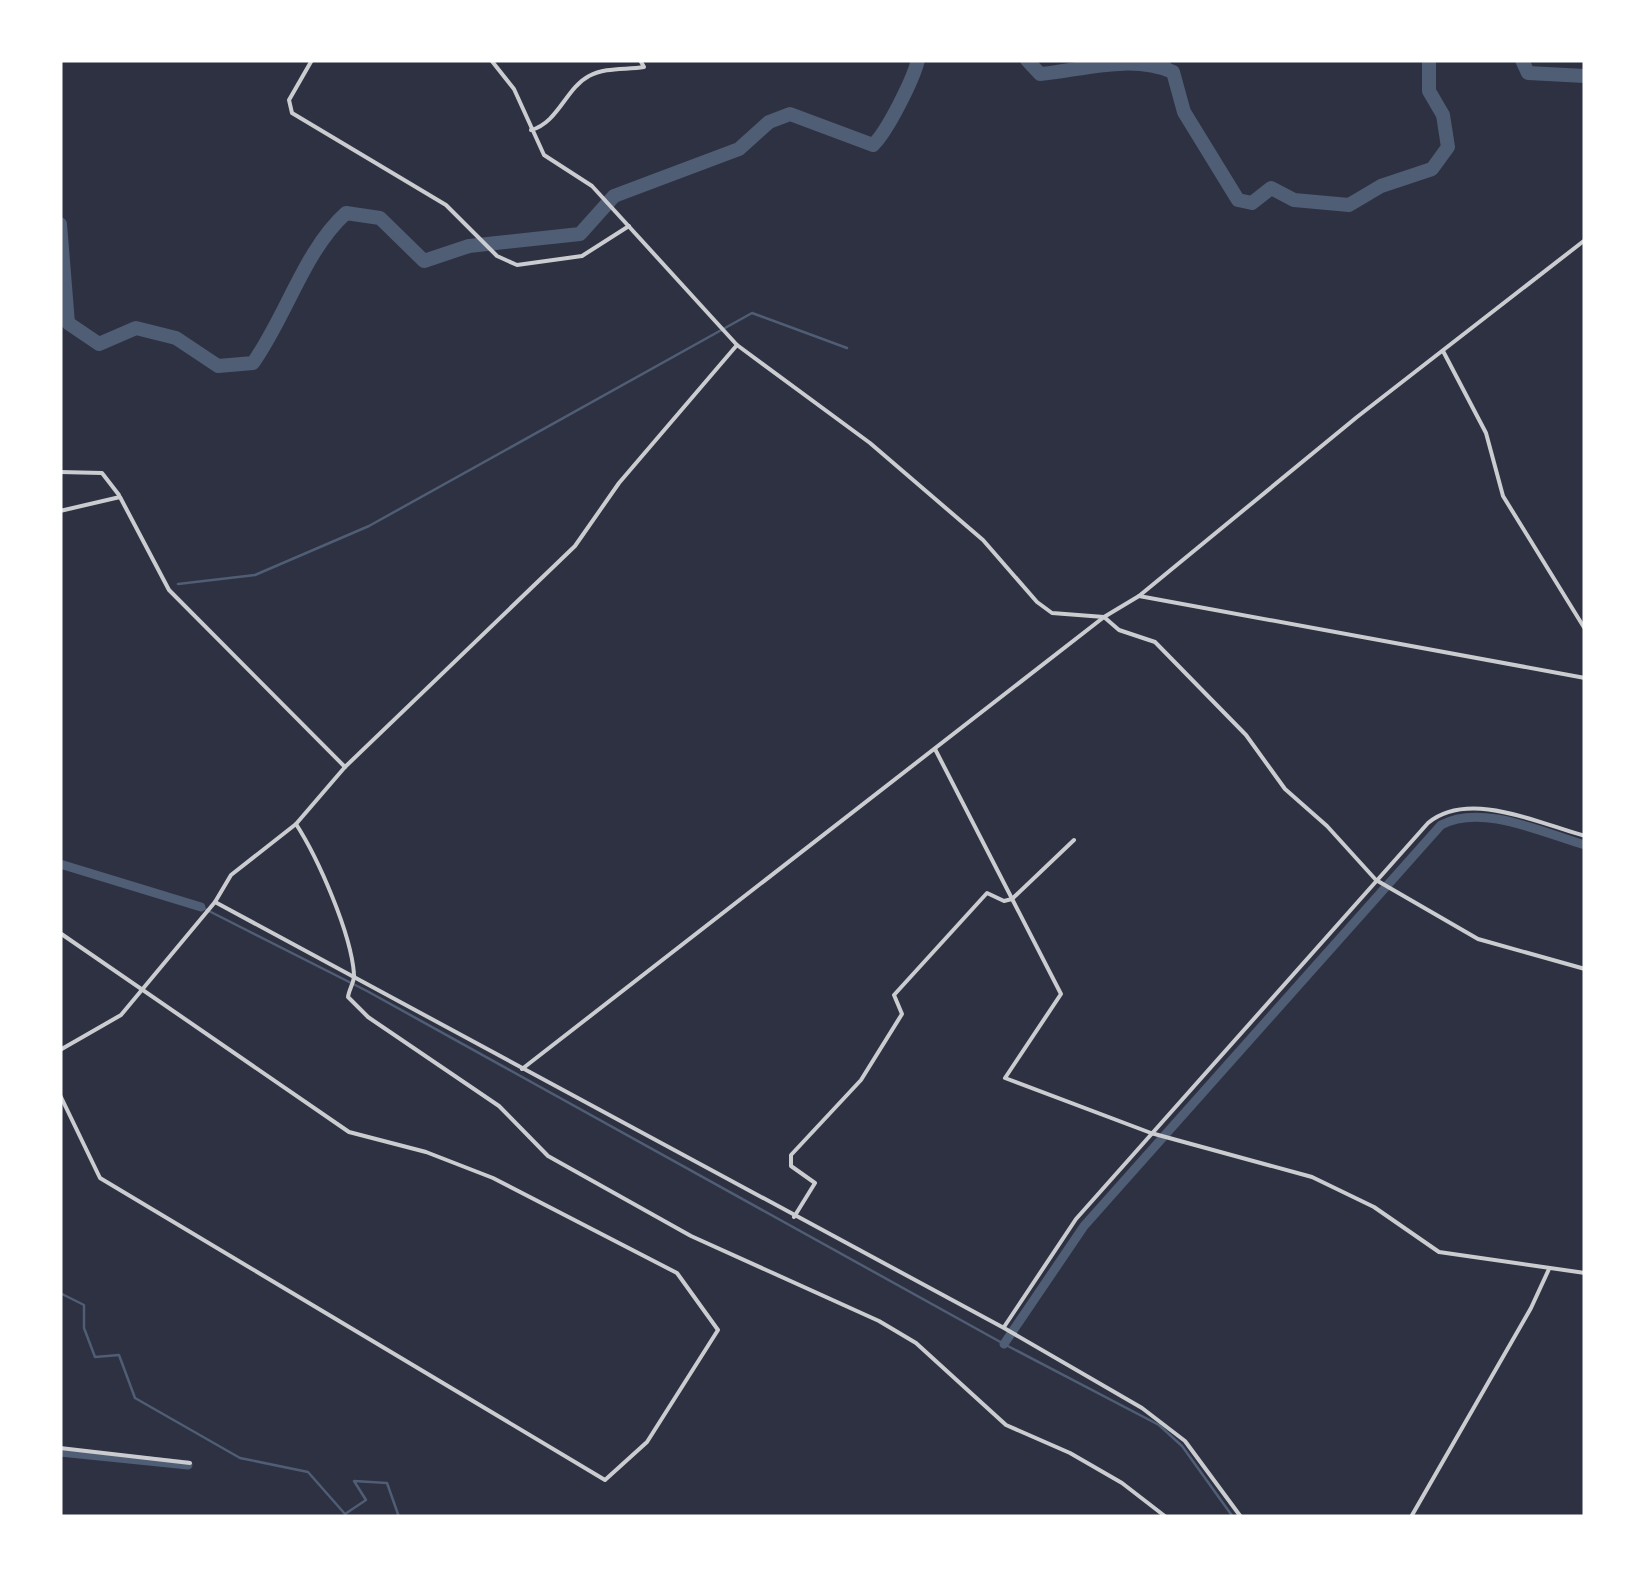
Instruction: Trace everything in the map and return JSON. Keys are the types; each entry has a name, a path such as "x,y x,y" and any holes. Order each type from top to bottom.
{"street":[{"path":"312,60 289,100 292,113 446,204 497,256 516,265 582,256 631,225"},
{"path":"491,60 514,90 544,155 592,186 738,345 898,467 983,540 1037,602 1052,613 1104,617 1119,630 1155,642 1246,735 1285,789 1327,826 1376,880 1478,939 1585,969"},
{"path":"531,130 549,119 582,80 606,70 644,67 640,60"},
{"path":"522,1068 1104,617 1139,596 1585,240"},
{"path":"60,1050 80,1042 120,1014 207,911 231,875 296,824 346,767 574,546 619,483 738,345"},
{"path":"1443,351 1486,433 1503,496 1585,629"},
{"path":"60,472 102,473 120,496 169,590 346,767"},
{"path":"60,511 120,496"},
{"path":"1139,596 1585,678"},
{"path":"935,749 1060,994 1005,1078 1152,1133 1312,1177 1374,1207 1438,1252 1585,1273"},
{"path":"1004,1328 1063,1236 1428,823 1450,810 1487,810 1585,836"},
{"path":"296,824 308,843 353,982 348,996 352,1004 499,1106 548,1156 690,1236 880,1321 916,1343 1006,1426 1070,1454 1122,1483 1166,1517"},
{"path":"794,1217 815,1184 791,1166 792,1155 883,1049 902,1014 894,995 987,894 1004,901 1012,899 1074,840"},
{"path":"214,902 353,982 522,1068 1026,1341 1171,1428 1241,1517"},
{"path":"60,933 349,1132 426,1152 494,1178 676,1273 718,1330 647,1442 605,1480 100,1178 75,1135 60,1096"},
{"path":"1412,1517 1531,1308 1549,1269"},
{"path":"60,1448 190,1463"}],"waterway":[{"path":"60,224 68,323 99,344 136,328 176,338 218,366 253,363 307,265 346,213 380,218 424,261 469,246 580,234 614,196 739,149 769,122 790,114 873,145 899,105 918,60"},
{"path":"1027,60 1040,74 1124,64 1173,72 1184,112 1238,200 1252,203 1271,188 1294,200 1349,205 1381,186 1432,169 1448,147 1443,115 1429,91 1429,60"},
{"path":"1168,60 1173,72"},
{"path":"1522,60 1528,73 1585,76"},
{"path":"178,584 255,575 369,526 752,313 847,348"},
{"path":"1004,1344 1084,1226 1441,825 1457,819 1494,818 1585,845"},
{"path":"60,864 201,907"},
{"path":"201,907 367,991 1004,1344 1159,1425 1182,1446 1233,1517"},
{"path":"60,1293 84,1305 84,1328 95,1357 119,1355 135,1398 240,1458 308,1472 345,1514 366,1500 354,1481 387,1483 399,1517"},
{"path":"60,1452 188,1465"}]}
